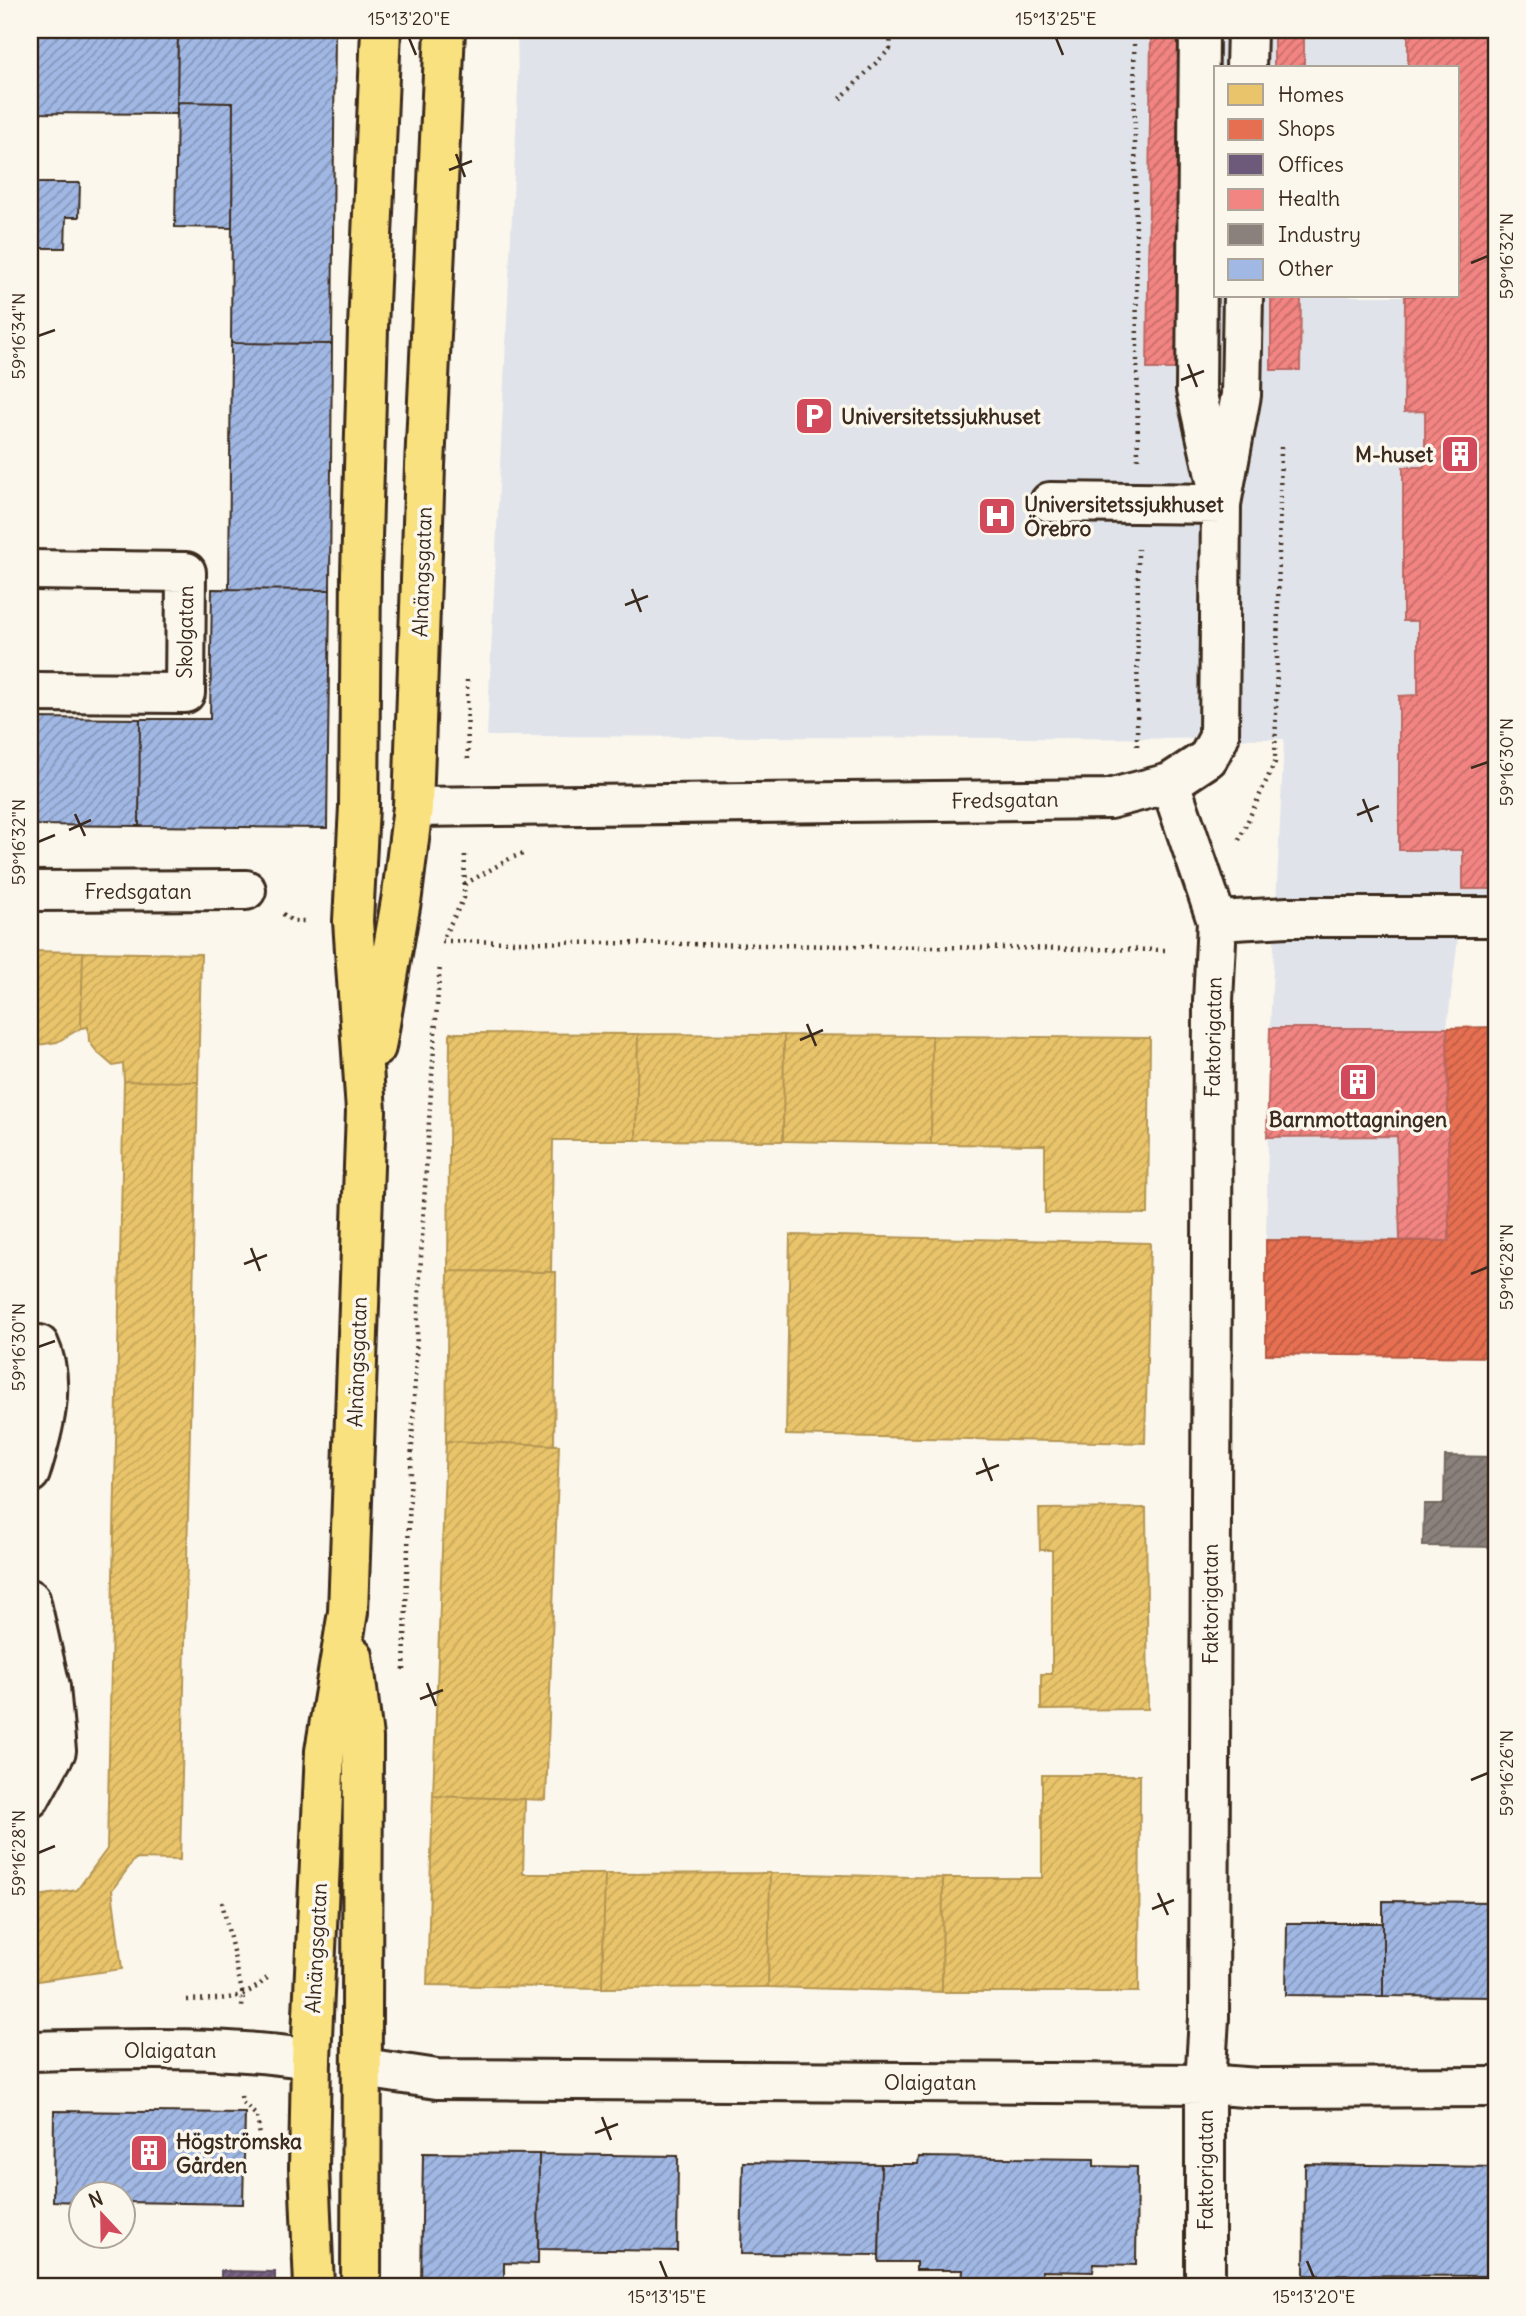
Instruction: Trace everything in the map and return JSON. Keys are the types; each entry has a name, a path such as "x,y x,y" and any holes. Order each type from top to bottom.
{"main road":[{"name":"Alnängsgatan","path":"314,2286 309,2168 315,1968 326,1751 348,1612 366,1111 352,921 359,807 361,573 368,328 381,30"},
{"name":"Alnängsgatan","path":"366,1111 402,895 412,807 445,30"},
{"path":"359,807 412,807"},
{"name":"Alnängsgatan","path":"348,1612 363,1738 364,2068 361,2286"},
{"path":"311,2059 364,2068"}],"street":[{"path":"1199,30 1196,390 1222,505"},
{"path":"1246,66 1247,30"},
{"path":"1243,298 1241,396 1222,505 1219,737 1208,758 1152,788 1197,867 1217,921 1288,917 1496,917"},
{"path":"1050,502 1222,505"},
{"name":"Skolgatan","path":"30,570 186,572 186,585 185,693 30,692"},
{"name":"Fredsgatan","path":"412,807 1110,799 1152,788"},
{"name":"Fredsgatan","path":"30,891 246,890"},
{"name":"Faktorigatan","path":"1205,2286 1205,2084 1209,2004 1213,1001 1217,921"},
{"path":"30,1474 45,1413 47,1362 39,1345"},
{"path":"30,1599 50,1686 57,1751 30,1798"},
{"name":"Olaigatan","path":"30,2051 184,2048 268,2053 311,2059"},
{"name":"Olaigatan","path":"364,2068 438,2079 1205,2084 1258,2088 1496,2087"}],"path":[{"path":"840,99 890,50 891,30"},
{"path":"1133,30 1139,504 1152,788"},
{"path":"1197,867 1239,840 1275,762 1281,447"},
{"path":"468,756 464,898 442,942 1172,950 1172,940"},
{"path":"407,1565 424,1182 441,955"},
{"path":"175,2001 243,1996 260,1985 275,1969 315,1968"}],"shaded area":[{"name":"Universitetssjukhuset Örebro","path":"517,30 1496,30 1496,898 1463,898 1447,1028 1449,1241 1266,1240 1270,1028 1284,739 487,736 518,89"}],"building: Homes":[{"path":"30,951 83,952 81,1028 57,1042 31,1046"},
{"path":"83,952 201,954 198,1082 124,1081 123,1064 113,1066 97,1052 89,1041 88,1027 81,1028"},
{"path":"450,1033 638,1034 636,1140 553,1140 551,1272 448,1271"},
{"path":"638,1034 784,1035 783,1141 636,1140"},
{"path":"784,1035 932,1036 931,1144 783,1141"},
{"path":"932,1036 1150,1038 1148,1214 1045,1213 1045,1145 931,1144"},
{"path":"124,1081 198,1082 180,1860 135,1859 112,1890 122,1969 30,1982 30,1897 77,1890 107,1849"},
{"path":"790,1235 1150,1243 1145,1443 786,1435"},
{"path":"448,1271 556,1272 554,1445 446,1441"},
{"path":"446,1441 559,1445 546,1800 433,1796"},
{"path":"1146,1508 1148,1709 1041,1710 1041,1674 1052,1674 1052,1550 1040,1550 1039,1509"},
{"path":"1042,1775 1140,1775 1139,1992 942,1992 943,1878 1042,1878"},
{"path":"433,1796 525,1799 523,1874 605,1874 602,1988 427,1985"},
{"path":"770,1873 943,1878 942,1992 768,1987"},
{"path":"770,1873 768,1987 602,1988 605,1874"}],"building: Shops":[{"path":"1496,1027 1496,1357 1266,1354 1266,1240 1449,1241 1447,1028"}],"building: Offices":[{"path":"221,2271 275,2272 275,2286 221,2286"}],"building: Health":[{"path":"1151,30 1180,30 1176,369 1147,369"},
{"path":"1274,30 1304,30 1304,66 1274,66"},
{"name":"M-huset","path":"1408,30 1496,30 1496,889 1463,889 1463,850 1399,850 1399,696 1418,695 1418,621 1403,621 1403,467 1424,467 1425,441 1425,411 1404,412 1405,298 1460,298 1460,66 1408,66"},
{"path":"1271,298 1301,298 1300,370 1271,370"},
{"name":"Barnmottagningen","path":"1270,1028 1447,1028 1449,1241 1400,1240 1397,1136 1267,1137"}],"building: Industry":[{"path":"1445,1456 1496,1457 1496,1547 1423,1546 1424,1504 1444,1504"}],"building: Other":[{"path":"30,30 178,30 177,114 30,113"},
{"path":"178,30 335,30 332,344 231,343 233,103 177,102"},
{"path":"177,102 233,103 232,228 175,227"},
{"path":"30,183 80,183 79,217 66,217 65,248 30,248"},
{"path":"231,343 332,344 330,590 229,589"},
{"path":"212,589 330,590 327,828 139,826 140,719 210,719"},
{"path":"30,718 140,719 139,826 30,825"},
{"path":"1383,1901 1496,1902 1496,1997 1383,1996"},
{"path":"1287,1923 1383,1923 1383,1996 1286,1995"},
{"name":"Högströmska Gården","path":"54,2111 245,2113 243,2204 136,2202 136,2180 66,2180 66,2201 53,2201"},
{"path":"423,2153 539,2154 538,2264 504,2263 504,2286 421,2286"},
{"path":"539,2154 678,2156 677,2251 538,2249"},
{"path":"919,2157 1094,2159 1094,2166 1137,2167 1136,2265 1094,2264 1093,2272 1042,2271 1042,2286 962,2286 963,2270 916,2270 916,2262 879,2262 881,2164 918,2164"},
{"path":"743,2162 881,2164 879,2255 741,2254"},
{"path":"1305,2164 1496,2167 1496,2276 1304,2275"}],"place":[{"name":"Universitetssjukhuset","path":"814,416"},
{"name":"M-huset","path":"1460,454"},
{"name":"Universitetssjukhuset Örebro","path":"997,516"},
{"name":"Barnmottagningen","path":"1358,1082"},
{"name":"Högströmska Gården","path":"149,2153"}]}
